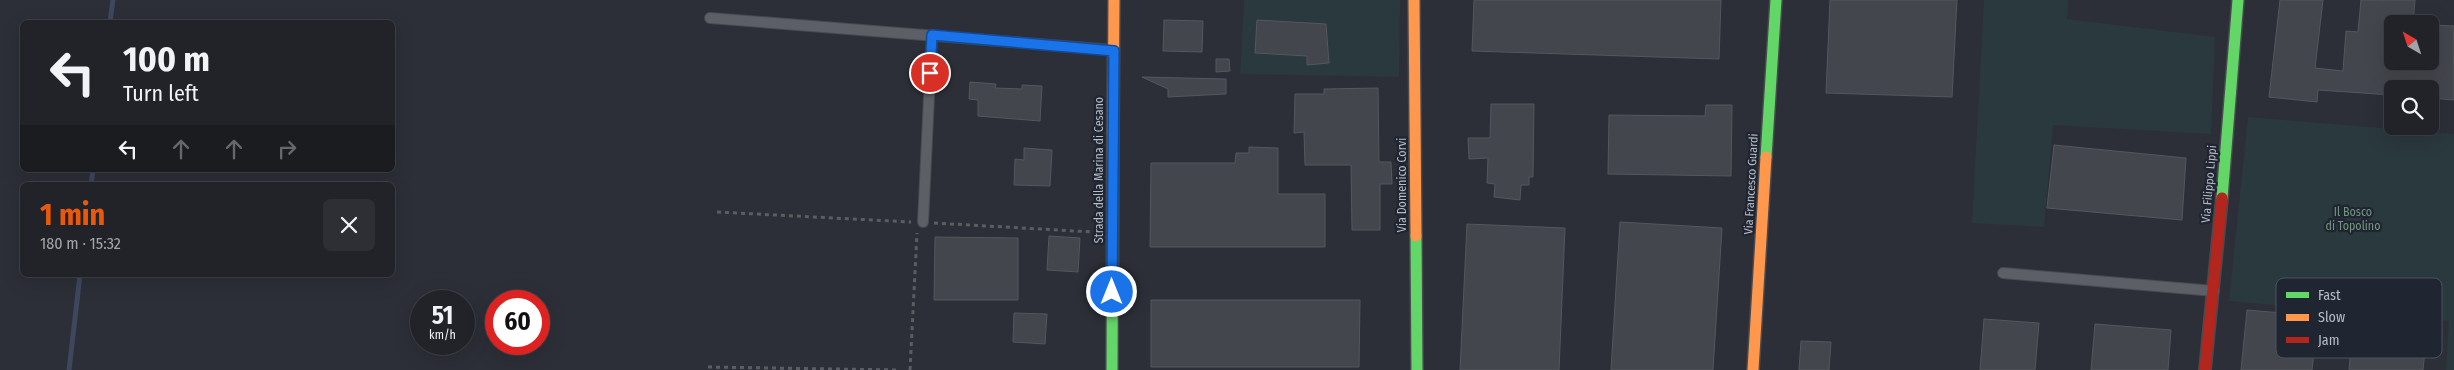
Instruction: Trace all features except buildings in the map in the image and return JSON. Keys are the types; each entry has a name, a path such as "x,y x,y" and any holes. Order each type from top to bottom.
{"street":[{"name":"Strada della Marina di Cesano","path":"1112,370 1114,0"},
{"name":"Via Domenico Corvi","path":"1414,0 1417,370"},
{"name":"Via Francesco Guardi","path":"1753,370 1776,0"},
{"name":"Via Filippo Lippi","path":"2205,370 2214,291 2238,0"}],"lane":[{"path":"710,18 1114,51"},
{"path":"920,223 932,35"},
{"path":"2003,273 2214,291"}],"path":[{"path":"910,370 920,223"},
{"path":"708,367 899,370"}],"green space":[{"path":"1244,0 1400,0 1399,77 1240,74"},
{"path":"1984,0 2068,0 2067,19 2215,37 2211,134 2053,125 2044,227 1972,223"},
{"name":"Il Bosco di Topolino","path":"2248,117 2384,128 2384,135 2454,134 2454,370 2446,370 2449,321 2442,320 2442,278 2276,278 2276,305 2229,301"}],"waterway":[{"path":"110,20 113,0"},
{"path":"91,182 93,172"},
{"path":"69,370 80,277"}],"traffic: fast":[{"path":"1766,157 1776,0"},
{"path":"2222,198 2238,0"},
{"path":"1112,370 1113,132"},
{"path":"1416,236 1417,370"}],"traffic: slow":[{"path":"1113,132 1114,0"},
{"path":"1414,0 1416,236"},
{"path":"1753,370 1766,157"}],"traffic: jam":[{"path":"2205,370 2222,198"}],"route":[{"path":"930,73 932,35 1114,51 1112,292"}]}
